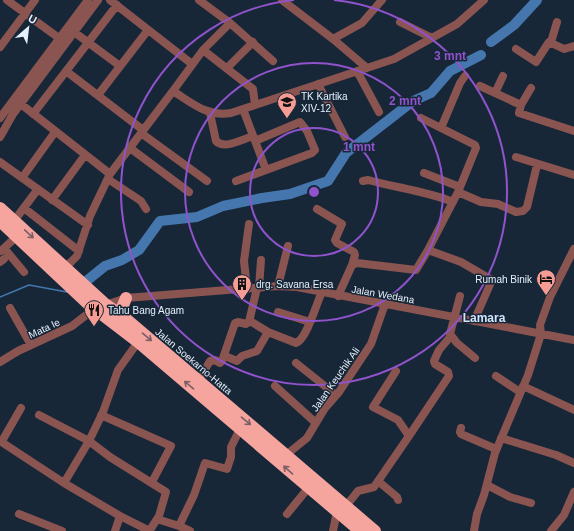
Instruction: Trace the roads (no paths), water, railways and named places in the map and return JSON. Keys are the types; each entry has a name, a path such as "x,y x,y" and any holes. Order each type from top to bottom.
{"highway":[{"name":"Jalan Soekarno-Hatta","path":"0,208 14,220 83,292 138,342 308,487 375,531"},
{"name":"Jalan Soekarno-Hatta","path":"0,221 16,237 64,272"},
{"path":"125,318 122,308 126,298"},
{"name":"Jalan Soekarno-Hatta","path":"99,307 125,318 286,456 342,509 360,531"}],"street":[{"path":"7,0 63,40"},
{"path":"0,47 35,0"},
{"path":"0,118 17,101 63,40 88,0"},
{"path":"63,40 74,32 98,0"},
{"path":"199,0 230,22 273,61"},
{"path":"333,39 362,23 382,0"},
{"path":"173,91 198,108 210,113 222,114 243,109 394,59 466,17 484,0"},
{"path":"287,1 367,68"},
{"path":"33,114 88,42 114,3 192,64"},
{"path":"64,272 75,260 109,176 203,50 230,22"},
{"path":"400,22 432,38"},
{"path":"516,49 536,62 548,43 551,42 557,22"},
{"path":"98,95 148,30"},
{"path":"74,32 120,66"},
{"path":"227,68 253,42"},
{"path":"551,42 564,49 574,46"},
{"path":"203,50 253,89 255,105"},
{"path":"66,71 207,181"},
{"path":"357,71 380,112"},
{"path":"441,128 460,83 465,76"},
{"path":"495,93 503,76"},
{"path":"318,84 345,136"},
{"path":"480,86 521,105"},
{"path":"531,88 518,112 522,115 574,131"},
{"path":"17,101 141,201 146,209"},
{"path":"0,137 17,101"},
{"path":"243,109 266,170"},
{"path":"210,113 216,141 219,144 224,145 254,138 300,122 302,123 314,147 312,153 236,181"},
{"path":"352,265 362,263 414,270 428,250 459,190 476,146 473,143 421,118"},
{"path":"22,178 55,132"},
{"path":"130,148 188,192"},
{"path":"52,200 85,155"},
{"path":"516,157 537,165 574,175"},
{"path":"0,162 88,225"},
{"path":"424,173 481,202 498,204 516,212 523,212 527,207 537,165"},
{"path":"363,181 368,180 401,189 419,191 453,202"},
{"path":"14,220 38,189"},
{"path":"24,208 79,251"},
{"path":"317,209 342,224 335,240 337,243 354,252 355,255 338,296"},
{"path":"247,289 244,261 249,224"},
{"path":"16,237 2,255 24,272"},
{"path":"278,286 288,246"},
{"path":"474,531 476,514 487,485 496,449 521,389 540,334 540,325 550,297 574,249"},
{"path":"428,250 461,262 492,280 474,320"},
{"path":"198,381 210,361 215,360 220,363 225,356 235,323 238,322 246,324 250,321 258,288 261,260"},
{"name":"Jalan Wedana","path":"99,307 126,298 278,286 297,287 574,340"},
{"path":"250,321 268,332 296,343 300,341 310,322 322,292"},
{"path":"333,531 342,509 358,491 371,489 378,481 449,376 448,372 435,364 434,361 439,350 451,336 453,316 460,296"},
{"name":"Jalan Keuchik Ali","path":"286,456 304,442 316,422 371,344 385,304"},
{"name":"Mata Ie","path":"0,362 31,345 72,326 99,307"},
{"path":"10,308 31,345"},
{"path":"278,312 310,322"},
{"path":"225,356 237,361 242,356 257,351 268,332"},
{"path":"451,336 475,358"},
{"path":"64,483 89,441 102,415 118,370 138,342"},
{"path":"296,363 336,395"},
{"path":"396,371 373,407 398,420 409,436"},
{"path":"496,376 521,389 574,410"},
{"path":"275,386 316,422"},
{"path":"21,408 1,441 64,483 120,516 150,531 157,519 166,494 164,490 110,457 89,441 39,415"},
{"path":"102,415 171,446 152,482"},
{"path":"179,526 194,495 205,463 227,469 231,457 231,447 240,428"},
{"path":"461,428 461,434 496,449"},
{"path":"501,438 556,455 574,463"},
{"path":"378,481 398,500"},
{"path":"487,485 510,497 531,503"},
{"path":"287,514 308,487"},
{"path":"551,531 564,516 574,492"},
{"path":"19,514 62,531"},
{"path":"115,531 120,516"},
{"path":"157,519 190,531"}],"waterway":[{"path":"491,42 514,25 537,0"},
{"path":"79,287 105,266 122,260 139,250 160,221 197,217 223,206 290,194 328,181 346,153 413,101 431,93 450,71 481,55"},
{"path":"0,297 29,285 67,292"}],"place":[{"name":"TK Kartika XIV-12","path":"287,119"},
{"name":"Rumah Binik","path":"546,296"},
{"name":"drg. Savana Ersa","path":"242,301"},
{"name":"Tahu Bang Agam","path":"94,327"}],"district":[{"name":"Lamara","path":"484,318"}]}
